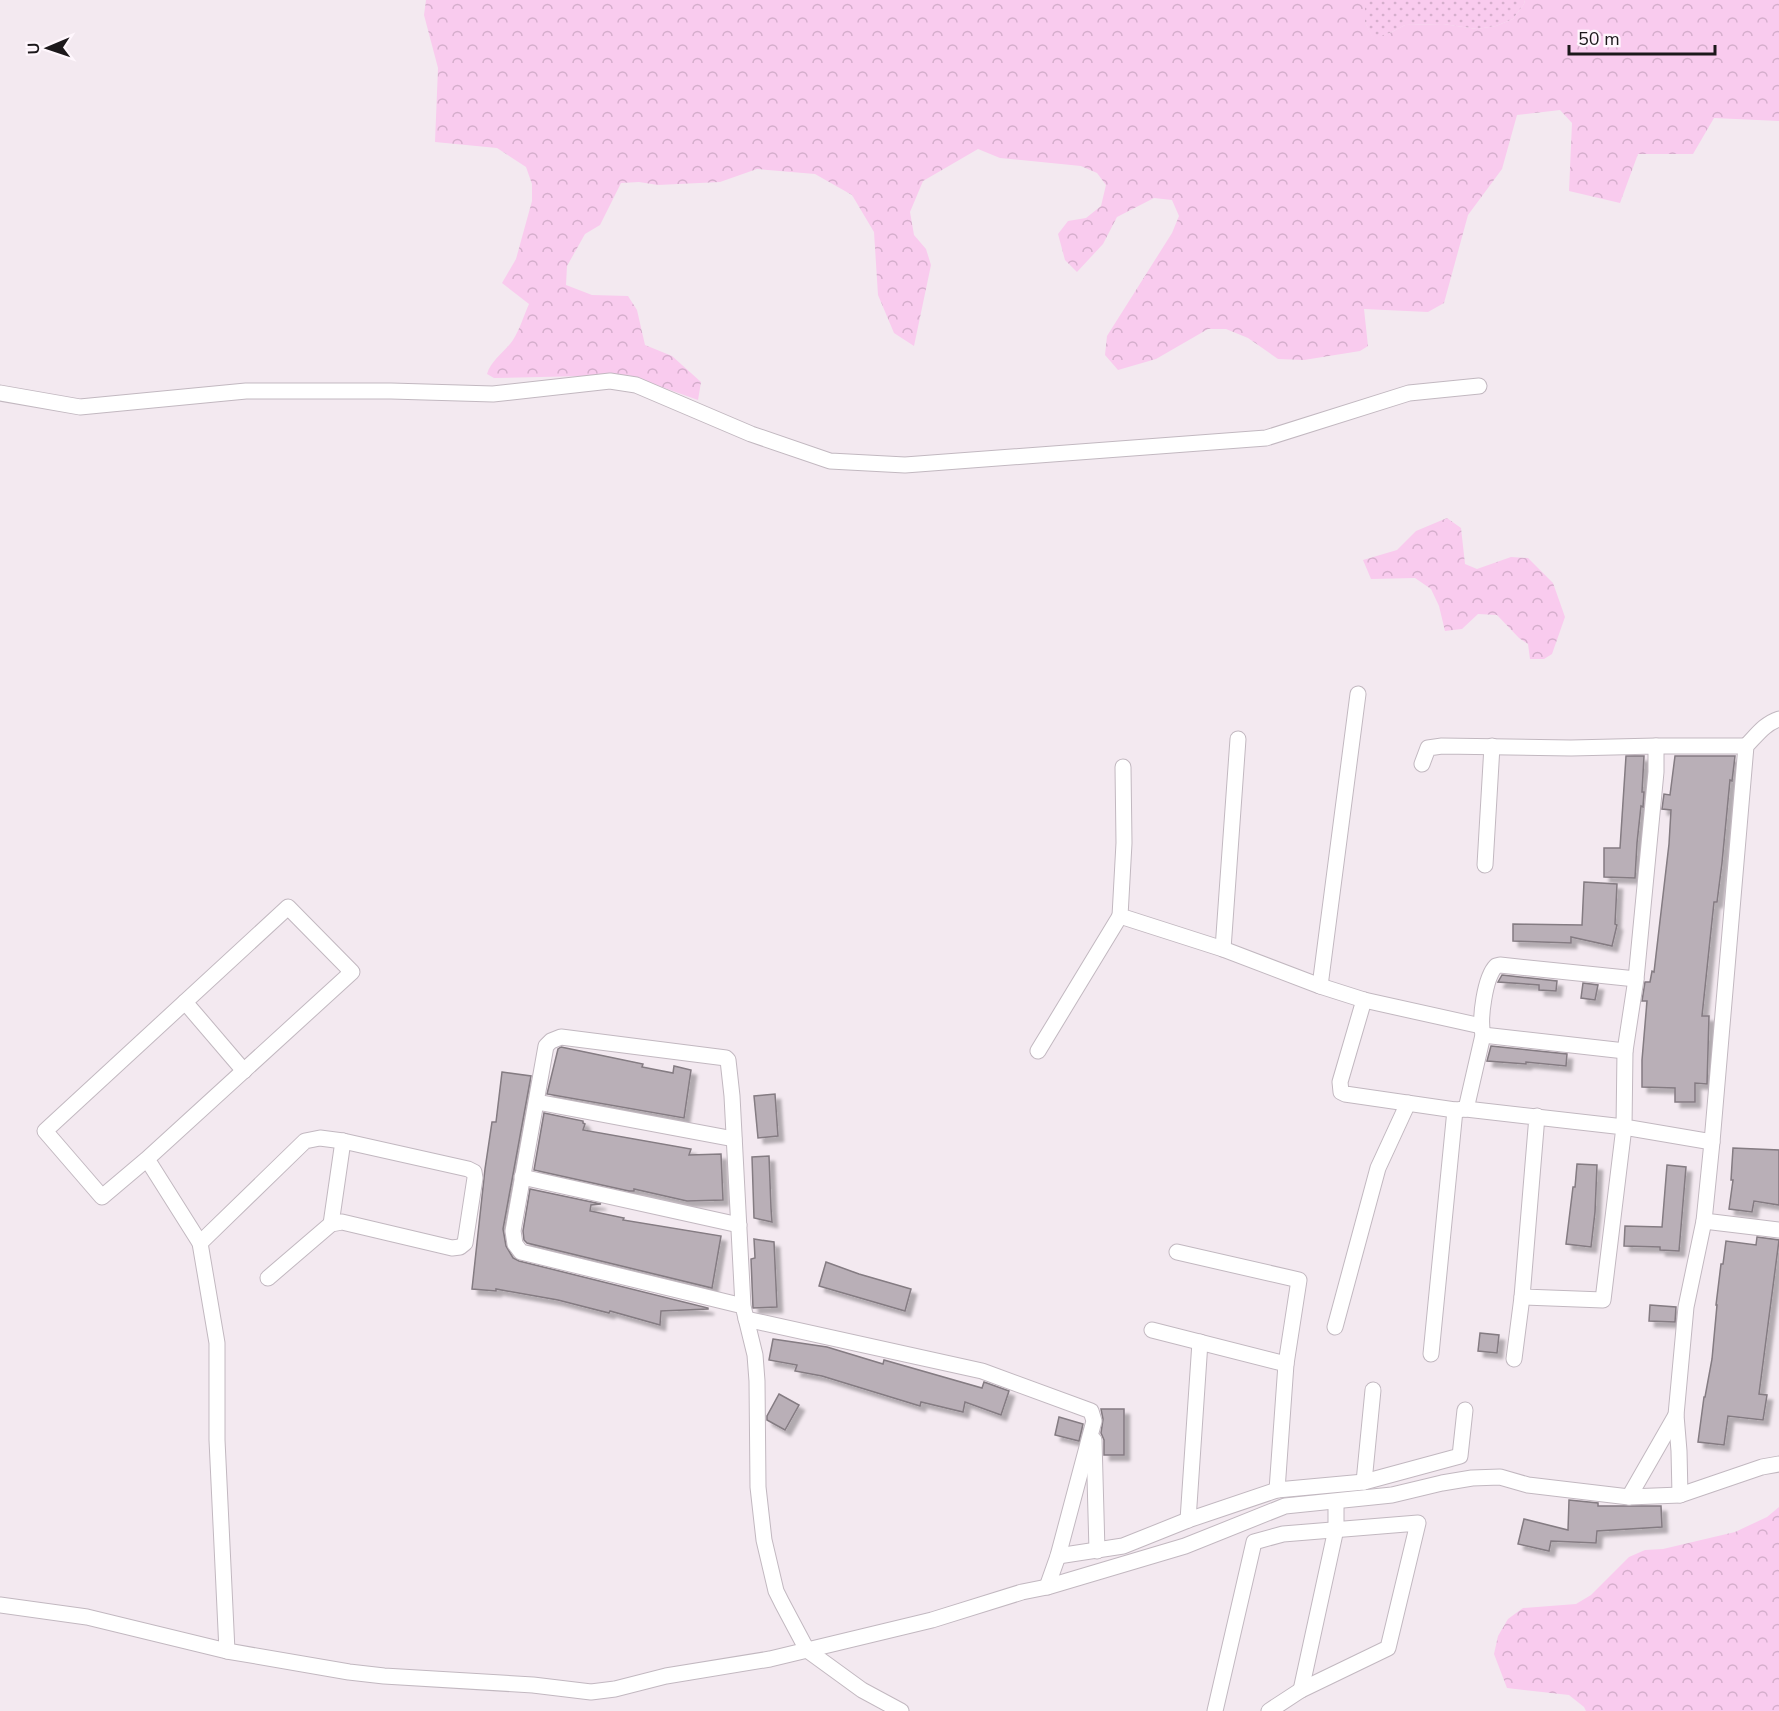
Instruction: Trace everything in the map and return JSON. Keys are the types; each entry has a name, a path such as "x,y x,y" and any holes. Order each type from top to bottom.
{"street":[{"path":"0,393 80,407 246,391 493,394 610,381 636,385 751,434 830,461 905,465 1266,438 1408,393 1479,386"},
{"path":"1320,986 1358,694"},
{"path":"1680,1495 1676,1414 1686,1307 1704,1221 1746,746 1762,727 1779,719"},
{"path":"1223,949 1238,739"},
{"path":"1422,764 1428,748 1442,746 1746,746"},
{"path":"1485,865 1492,746"},
{"path":"1522,1297 1603,1300 1624,1127 1625,1051 1636,979 1656,772 1656,746"},
{"path":"1038,1051 1120,916 1124,843 1123,767"},
{"path":"288,907 352,972 244,1071 102,1197 45,1131 288,907"},
{"path":"1120,916 1223,949 1320,986 1364,1000 1482,1030 1625,1051"},
{"path":"1431,1354 1460,1109 1482,1030 1489,977 1496,966 1511,966 1636,979"},
{"path":"1364,1000 1340,1082 1341,1092 1349,1096 1624,1127 1712,1142"},
{"path":"185,1002 244,1071"},
{"path":"901,1711 862,1690 807,1650 776,1591 764,1540 758,1487 757,1381 755,1355 745,1312 729,1062 726,1058 561,1037 551,1041 546,1046 513,1231 515,1244 521,1252 745,1312 982,1371 1088,1409 1093,1413 1094,1421 1097,1551"},
{"path":"537,1102 734,1140"},
{"path":"1335,1327 1377,1168 1408,1103"},
{"path":"1514,1359 1522,1297 1537,1116"},
{"path":"200,1243 305,1141 320,1138 343,1141 474,1172 465,1243 460,1247 452,1248 342,1221 331,1224 268,1278"},
{"path":"331,1224 343,1141"},
{"path":"147,1159 200,1243 217,1343 217,1440 227,1651"},
{"path":"522,1177 739,1225"},
{"path":"1704,1221 1779,1230"},
{"path":"1177,1252 1299,1281 1286,1364 1277,1490"},
{"path":"1152,1330 1286,1364"},
{"path":"1188,1520 1200,1342"},
{"path":"1364,1482 1373,1390"},
{"path":"1058,1556 1123,1546 1188,1520 1277,1490 1364,1482 1460,1456 1465,1410"},
{"path":"1629,1497 1676,1414"},
{"path":"1047,1587 1058,1556 1094,1421"},
{"path":"0,1605 87,1617 227,1651 372,1675 533,1685 591,1692 624,1687 666,1676 770,1659 932,1620 1185,1546 1285,1506 1392,1495 1472,1478 1500,1478 1528,1485 1629,1497 1680,1495 1762,1467 1779,1464"},
{"path":"1301,1690 1336,1529 1336,1502"},
{"path":"1215,1711 1254,1542 1283,1534 1418,1523 1388,1648 1301,1690 1269,1711"}],"green space":[{"path":"426,0 1365,0 1365,22 1373,38 1405,25 1443,24 1477,29 1496,26 1513,19 1525,0 1779,0 1779,121 1714,118 1693,154 1638,154 1620,203 1569,191 1572,123 1560,110 1517,115 1502,169 1468,215 1444,303 1428,312 1364,309 1368,346 1360,351 1304,360 1278,359 1248,338 1226,329 1208,329 1156,359 1118,370 1105,355 1107,336 1172,233 1179,216 1172,200 1154,198 1117,217 1103,244 1077,272 1065,260 1058,234 1068,221 1086,218 1101,206 1106,185 1097,173 1081,166 1000,158 978,149 923,181 910,212 914,235 926,249 931,265 914,346 894,333 878,295 874,232 852,195 815,174 757,169 720,182 658,185 639,182 621,183 600,225 585,234 567,266 566,285 592,295 628,296 637,310 645,345 672,356 701,382 698,400 628,375 494,378 487,374 492,364 513,340 529,304 502,283 516,259 532,201 532,184 526,167 497,148 435,142 438,68 424,15"},
{"path":"1365,0 1525,0 1513,19 1496,26 1477,29 1443,24 1405,25 1373,39 1365,22"},
{"path":"1447,518 1461,528 1465,564 1477,569 1511,557 1528,558 1553,583 1565,617 1552,654 1544,659 1530,659 1528,644 1497,615 1478,614 1462,629 1445,631 1439,606 1431,589 1415,578 1371,579 1363,560 1397,550 1416,531"},
{"path":"1779,1507 1779,1711 1586,1711 1569,1695 1507,1688 1494,1654 1498,1636 1508,1619 1523,1608 1576,1604 1591,1595 1629,1557 1645,1550 1663,1549 1735,1532 1767,1517"}],"building":[{"path":"1626,756 1644,756 1643,807 1641,806 1635,878 1604,877 1604,848 1620,848"},
{"path":"1675,756 1735,756 1732,781 1730,780 1717,902 1714,902 1702,1016 1709,1016 1707,1084 1695,1083 1695,1102 1675,1102 1675,1088 1642,1087 1647,1001 1642,1001 1645,982 1650,982 1652,971 1654,972 1671,810 1662,809 1664,794 1670,795"},
{"path":"1584,882 1617,884 1615,924 1617,925 1612,946 1571,937 1571,943 1513,941 1513,924 1582,925"},
{"path":"1502,975 1557,981 1556,991 1539,990 1539,985 1498,982"},
{"path":"1583,983 1598,985 1595,1000 1581,998"},
{"path":"1491,1046 1567,1054 1566,1066 1487,1061"},
{"path":"561,1047 643,1064 642,1067 673,1073 674,1066 691,1070 684,1118 547,1094 558,1049"},
{"path":"502,1072 531,1076 503,1229 506,1246 513,1258 708,1309 661,1311 660,1325 558,1300 496,1289 496,1291 472,1289 485,1169 492,1122 496,1122"},
{"path":"775,1094 778,1136 758,1138 754,1096"},
{"path":"544,1113 583,1121 585,1124 583,1130 691,1149 689,1155 721,1154 723,1200 687,1201 534,1170"},
{"path":"1733,1148 1779,1150 1779,1205 1754,1201 1752,1212 1729,1209 1733,1180 1731,1180"},
{"path":"769,1156 772,1222 754,1218 752,1157"},
{"path":"1577,1164 1597,1165 1591,1247 1566,1244"},
{"path":"1667,1165 1686,1167 1679,1251 1660,1250 1660,1247 1624,1246 1625,1226 1662,1227"},
{"path":"530,1189 601,1204 591,1205 590,1211 624,1218 623,1220 721,1236 712,1288 527,1243 524,1240 523,1231"},
{"path":"1757,1237 1779,1240 1759,1394 1767,1395 1763,1420 1728,1416 1724,1445 1698,1442 1712,1359 1716,1305 1726,1241 1756,1245"},
{"path":"754,1239 774,1242 777,1307 753,1308 751,1259 755,1258"},
{"path":"826,1262 911,1289 905,1311 819,1286"},
{"path":"1650,1305 1676,1307 1675,1322 1649,1321"},
{"path":"1480,1333 1499,1335 1497,1353 1478,1351"},
{"path":"773,1339 827,1347 883,1364 884,1360 982,1388 984,1382 1009,1391 1001,1415 965,1402 963,1412 921,1402 920,1406 822,1376 795,1371 797,1365 769,1360"},
{"path":"779,1394 799,1405 785,1430 767,1420"},
{"path":"1101,1409 1124,1409 1124,1455 1104,1455"},
{"path":"1059,1417 1083,1424 1079,1441 1055,1435"},
{"path":"1569,1500 1598,1503 1598,1506 1661,1506 1662,1527 1597,1531 1596,1543 1551,1541 1549,1551 1518,1544 1524,1519 1568,1530"}]}
